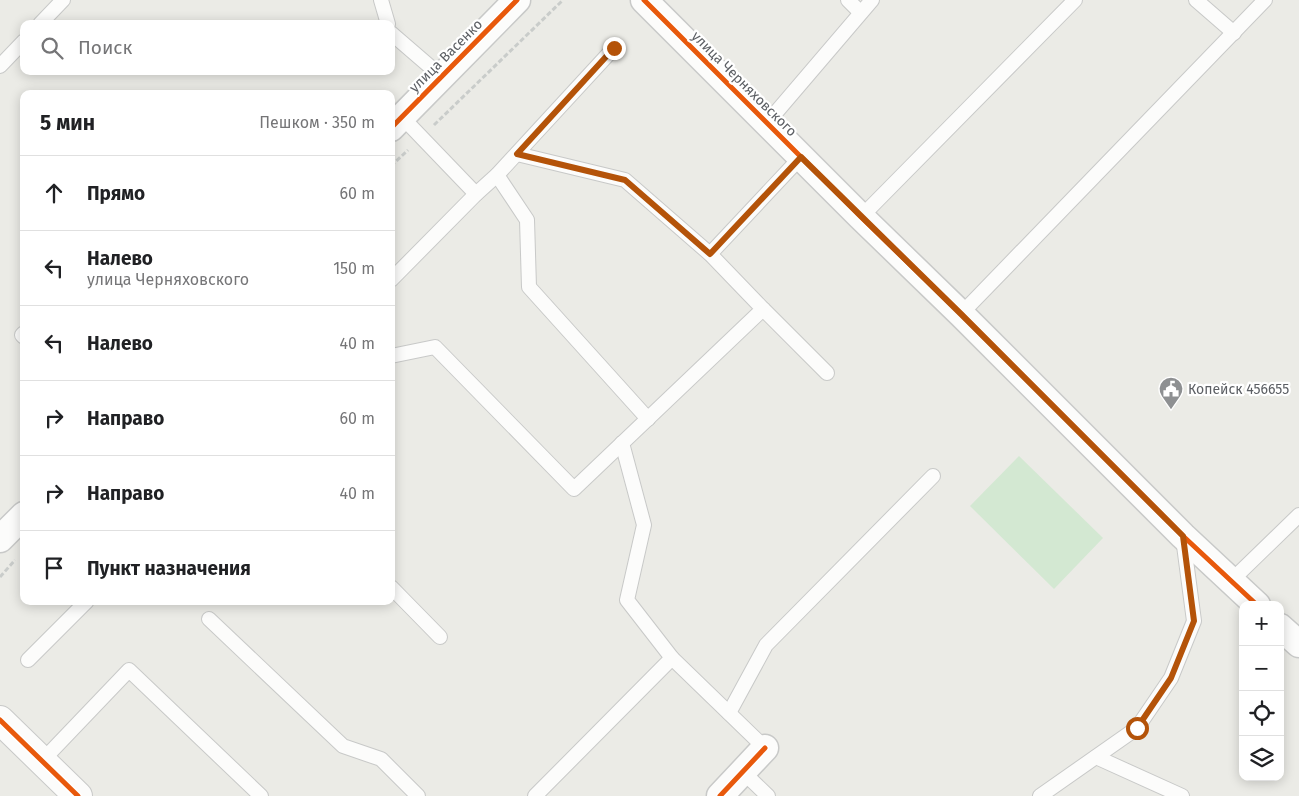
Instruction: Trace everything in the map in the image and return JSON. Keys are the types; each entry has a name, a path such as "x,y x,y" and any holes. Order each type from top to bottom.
{"street":[{"name":"улица Васенко","path":"396,122 517,0"},
{"name":"улица Черняховского","path":"652,3 767,123 861,217 1183,536 1253,601"},
{"path":"9,548 20,524"},
{"path":"1284,631 1299,644"},
{"path":"0,720 78,796"},
{"path":"720,796 765,748"}],"lane":[{"path":"44,20 63,0"},
{"path":"381,0 387,20"},
{"path":"848,0 860,12"},
{"path":"767,123 872,0"},
{"path":"861,217 1075,0"},
{"path":"1196,0 1234,33"},
{"path":"961,314 1265,0"},
{"path":"395,36 442,77"},
{"path":"0,66 20,45"},
{"path":"395,276 497,175 614,48"},
{"path":"396,122 421,138 476,194"},
{"path":"517,154 625,180 710,254 827,373"},
{"path":"710,254 801,157"},
{"path":"497,175 527,220 529,287 648,419"},
{"path":"395,355 435,347 574,489 763,310"},
{"path":"622,443 644,525 627,600 672,658 765,748"},
{"path":"729,713 766,645 933,476"},
{"path":"1231,581 1299,515"},
{"path":"1040,796 1137,728 1171,678 1194,621 1183,536"},
{"path":"395,591 440,637"},
{"path":"28,660 82,605"},
{"path":"209,618 343,746 381,759 418,796"},
{"path":"535,796 672,658"},
{"path":"42,761 129,670 261,796"},
{"path":"1096,757 1182,796"},
{"path":"743,772 768,796"}],"path":[{"path":"395,162 563,0"},
{"path":"0,577 9,548"}],"green space":[{"path":"1019,456 1103,538 1054,589 970,506"}],"cycle path":[{"path":"395,124 517,0"},
{"path":"644,0 1183,536 1253,601"},
{"path":"0,720 78,796"},
{"path":"720,796 765,748"}],"place":[{"name":"Копейск 456655","path":"1171,410"}],"route":[{"path":"614,48 517,154 625,180 710,254 801,157 1183,536 1194,621 1171,678 1137,728"}]}
